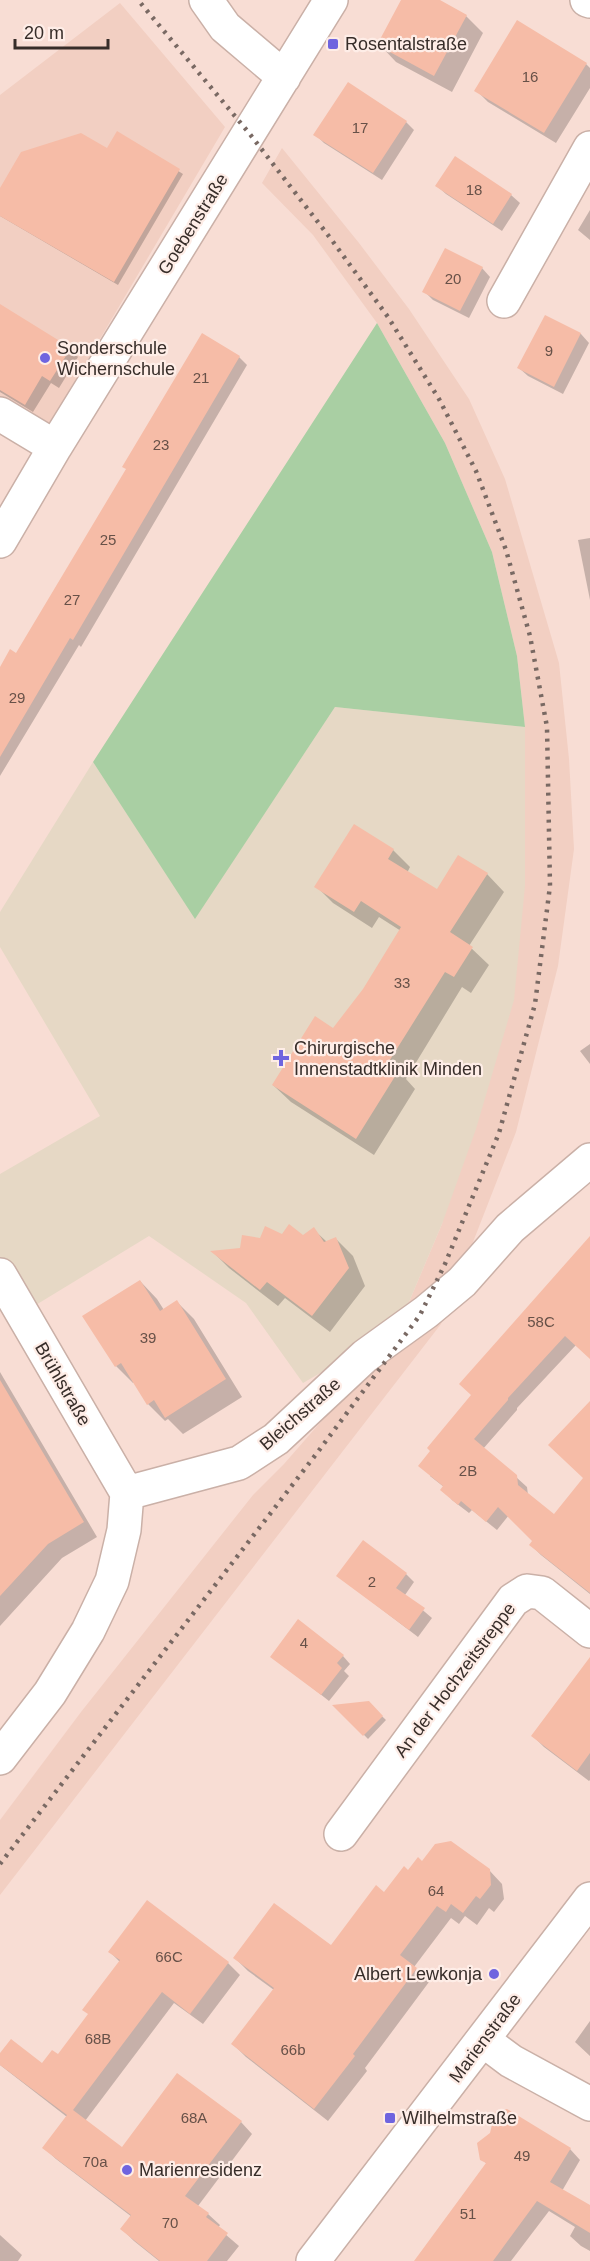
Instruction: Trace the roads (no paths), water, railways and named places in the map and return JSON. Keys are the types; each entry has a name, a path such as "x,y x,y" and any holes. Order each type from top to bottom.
{"street":[{"path":"206,0 225,27 284,77"},
{"name":"Goebenstraße","path":"0,541 55,447 331,0"},
{"path":"504,301 590,148"},
{"path":"0,414 55,447"},
{"name":"Bleichstraße","path":"127,1493 239,1463 276,1439 365,1356 426,1312 462,1282 510,1228 590,1160"},
{"name":"Brühlstraße","path":"0,1275 127,1493"},
{"path":"0,1758 50,1693 88,1631 112,1581 124,1530 127,1493"},
{"name":"An der Hochzeitstreppe","path":"341,1834 513,1600 526,1591 542,1593 590,1631"},
{"name":"Marienstraße","path":"313,2261 590,1899"},
{"path":"483,2040 511,2061 590,2104"}],"railway":[{"path":"0,1864 317,1453 420,1315 445,1264 499,1133 535,1004 550,886 547,727 530,636 506,550 476,471 439,399 388,317 249,133 138,0"}],"place":[{"name":"Rosentalstraße","path":"333,44"},
{"name":"Sonderschule Wichernschule","path":"45,358"},
{"name":"Chirurgische Innenstadtklinik Minden","path":"281,1058"},
{"name":"Albert Lewkonja","path":"494,1974"},
{"name":"Wilhelmstraße","path":"390,2118"},
{"name":"Marienresidenz","path":"127,2170"}]}
